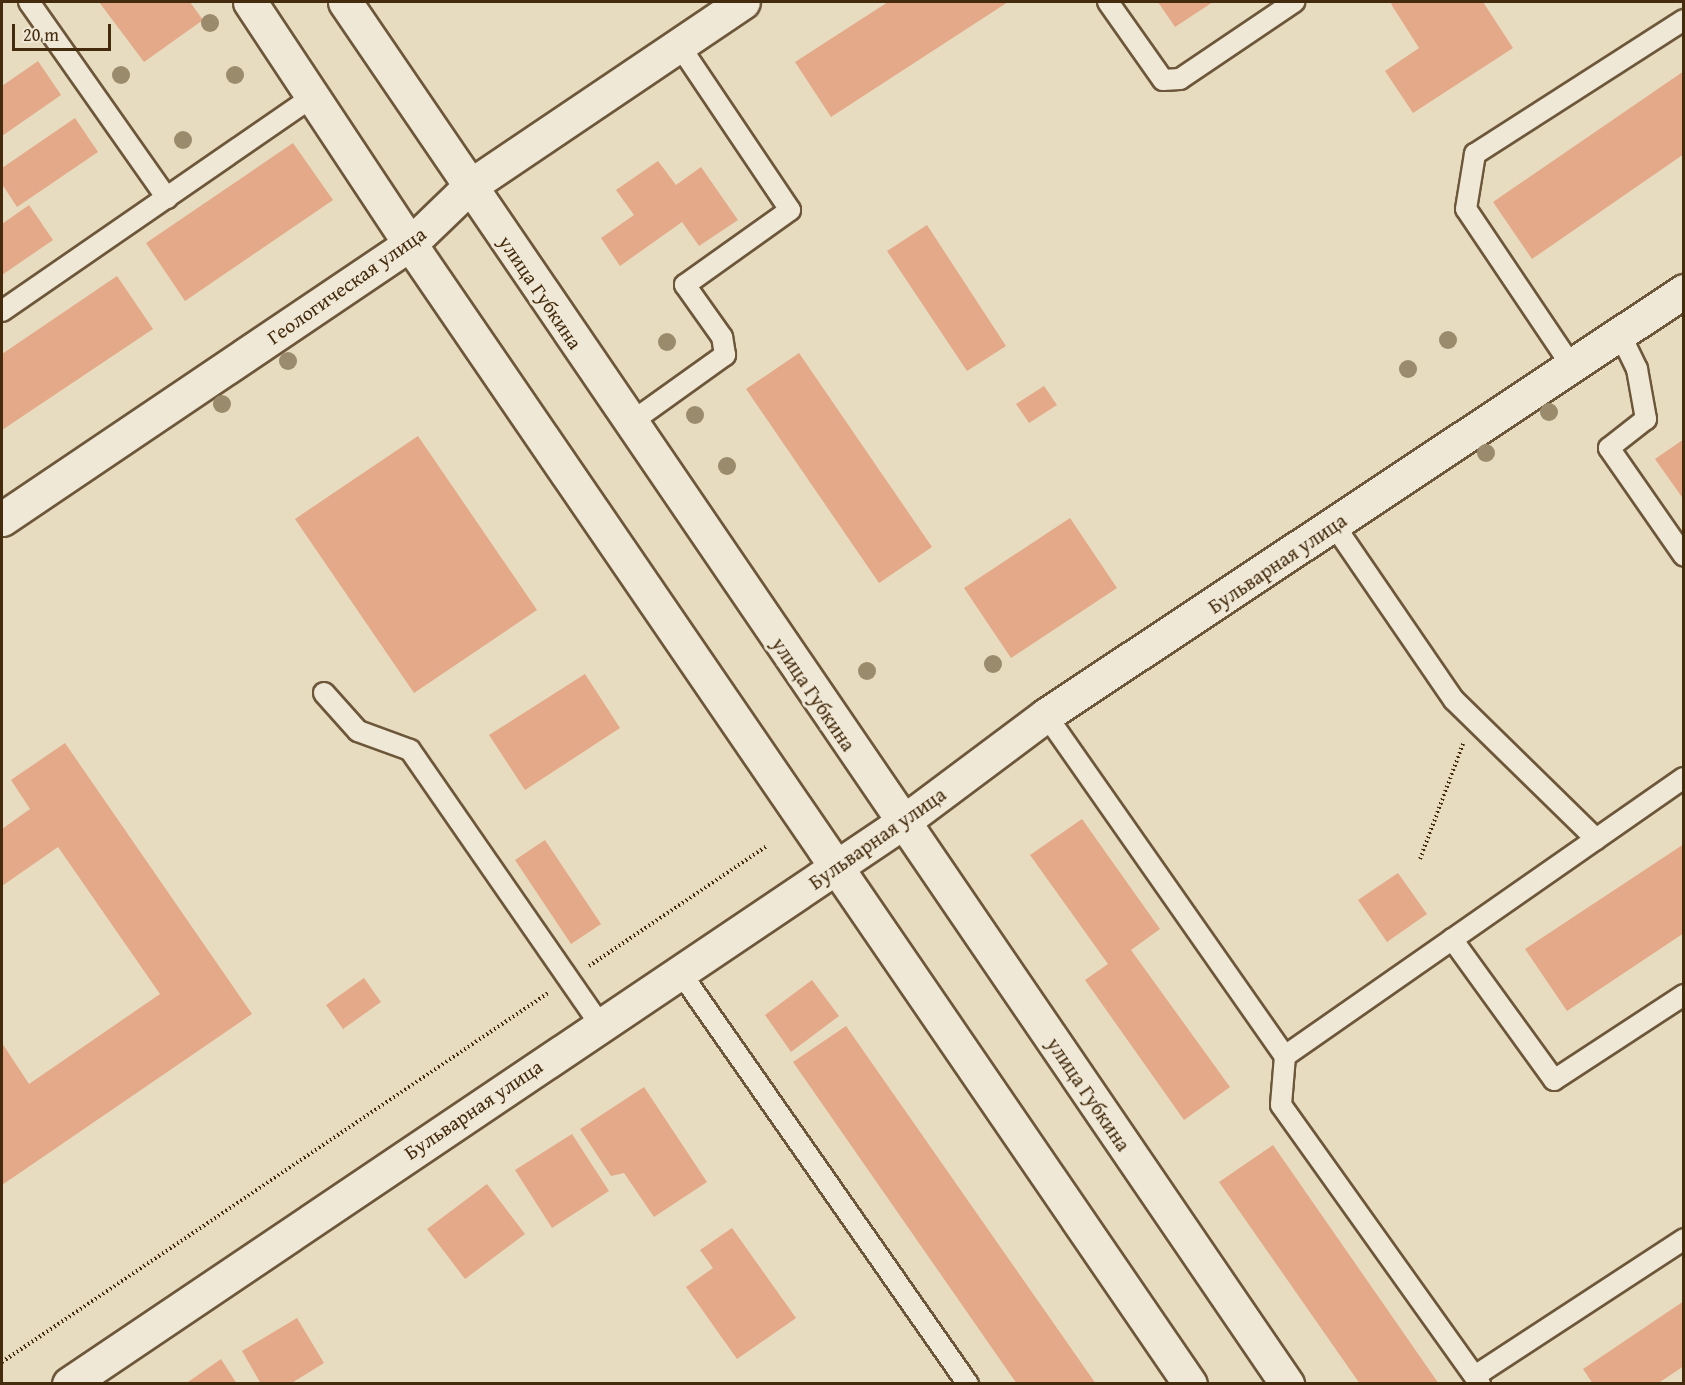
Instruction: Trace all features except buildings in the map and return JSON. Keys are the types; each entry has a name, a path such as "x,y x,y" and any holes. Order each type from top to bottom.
{"street":[{"path":"250,2 410,244 1190,1383"},
{"name":"улица Губкина","path":"345,2 1287,1383"},
{"name":"Геологическая улица","path":"2,519 410,244 470,186 743,2"},
{"name":"Бульварная улица","path":"69,1383 599,1023 680,972 903,822 1046,715 1683,291"}],"lane":[{"path":"29,2 167,198"},
{"path":"1108,2 1164,80 1180,79 1294,2"},
{"path":"1571,365 1466,209 1475,154 1683,20"},
{"path":"630,423 725,356 722,337 685,285 790,210 679,45"},
{"path":"2,311 314,96"},
{"path":"1620,334 1638,369 1646,419 1609,448 1683,556"},
{"path":"1334,525 1454,700 1596,839"},
{"path":"324,693 358,731 410,750 599,1023"},
{"path":"1046,715 1285,1056 1281,1105 1478,1380 1683,1239"},
{"path":"1285,1056 1683,778"},
{"path":"1452,939 1554,1080 1683,995"},
{"path":"680,972 968,1383"}],"path":[{"path":"1420,859 1472,717"},
{"path":"2,1362 767,846"}]}
